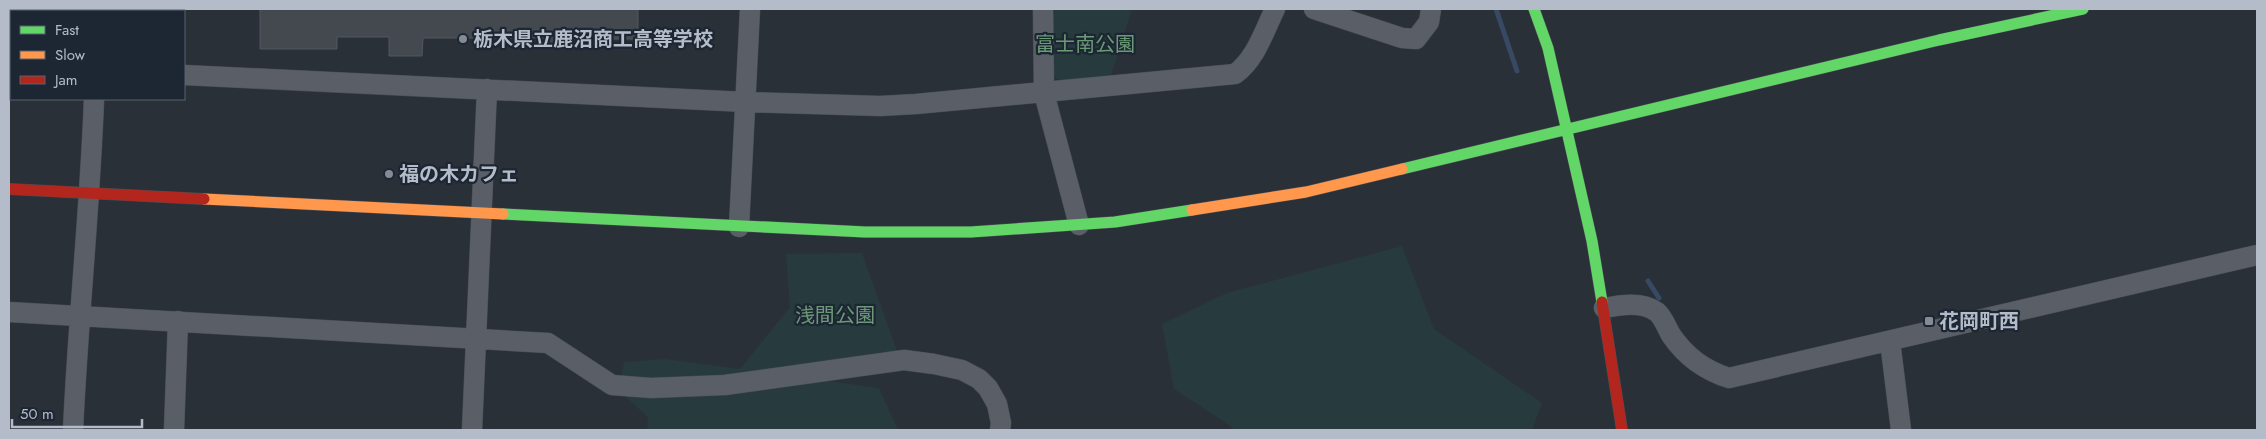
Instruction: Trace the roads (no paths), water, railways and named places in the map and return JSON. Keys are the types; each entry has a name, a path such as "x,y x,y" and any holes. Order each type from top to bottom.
{"street":[{"path":"739,227 750,9"},
{"path":"1044,9 1044,93 1079,225"},
{"path":"185,75 746,102 880,106 1044,93 1235,74 1245,67 1255,51 1275,9"},
{"path":"1314,9 1402,38 1416,39 1429,22 1430,9"},
{"path":"1534,9 1548,48 1592,241 1622,430"},
{"path":"9,189 865,232 971,232 1079,225 1177,214 1306,192 1392,173 1567,128 1939,40 2083,9"},
{"path":"472,430 487,89"},
{"path":"73,430 79,316 90,192 94,100"},
{"path":"1604,308 1624,304 1646,307 1658,312 1681,349 1702,367 1729,378 2257,255"},
{"path":"9,312 548,344 612,385 651,388 725,385 904,360 962,370 979,379 988,388 997,404 1001,423 1000,430"},
{"path":"174,430 178,322"},
{"path":"1890,341 1900,430"}],"waterway":[{"path":"1496,9 1517,71"},
{"path":"1648,281 1659,298"}],"place":[{"name":"栃木県立鹿沼商工高等学校","path":"463,39"},
{"name":"福の木カフェ","path":"389,174"},
{"name":"花岡町西","path":"1929,321"}],"park label":[{"name":"富士南公園","path":"1085,44"},
{"name":"浅間公園","path":"835,315"}]}
